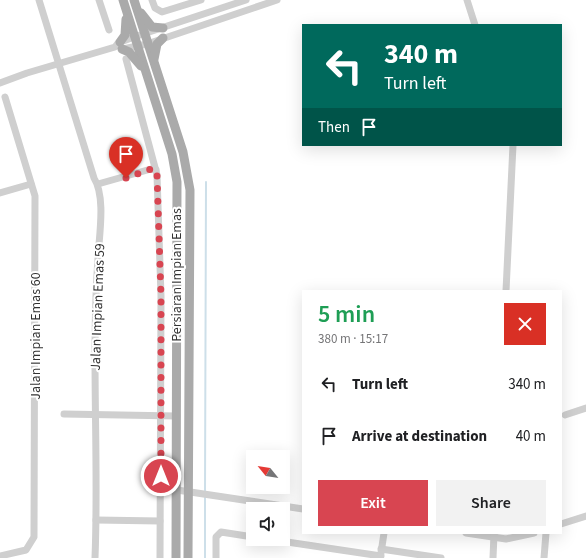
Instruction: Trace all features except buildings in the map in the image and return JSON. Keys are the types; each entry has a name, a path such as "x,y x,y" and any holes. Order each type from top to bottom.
{"main road":[{"name":"Persiaran Impian Emas","path":"123,0 144,70 172,154 177,182 176,558"},
{"name":"Persiaran Impian Emas","path":"135,4 183,152 190,190 190,491 188,558"},
{"path":"135,4 152,27 163,28"},
{"path":"127,12 125,35 119,46 128,52 144,70"},
{"path":"154,62 157,44 163,38"}],"street":[{"name":"Jalan Impian Emas 59","path":"39,0 94,178 98,184 100,215 95,295 95,558"},
{"path":"99,0 110,30"},
{"path":"152,0 155,8 162,12 201,0"},
{"path":"0,83 59,63 119,46 134,37 246,0"},
{"path":"119,46 137,47 277,0"},
{"path":"467,0 475,24"},
{"path":"126,59 156,170 161,296 160,558"},
{"name":"Jalan Impian Emas 60","path":"0,556 26,550 34,537 35,196 5,97"},
{"path":"506,290 513,146"},
{"path":"98,184 151,169 156,170"},
{"path":"0,193 31,184"},
{"path":"565,415 586,408"},
{"path":"64,414 177,416"},
{"path":"177,490 201,492 302,509"},
{"path":"562,524 586,516"},
{"path":"96,520 160,521"},
{"path":"216,558 216,537 221,532 246,536"},
{"path":"381,554 384,534"},
{"path":"480,534 494,535 506,539 529,534"},
{"path":"544,558 546,534"},
{"path":"492,558 494,535"},
{"path":"290,542 381,554 441,558"}],"waterway":[{"path":"205,492 206,182"},
{"path":"205,497 205,558"}],"route":[{"path":"126,178 151,169 156,170 157,175 161,296 161,476"}]}
